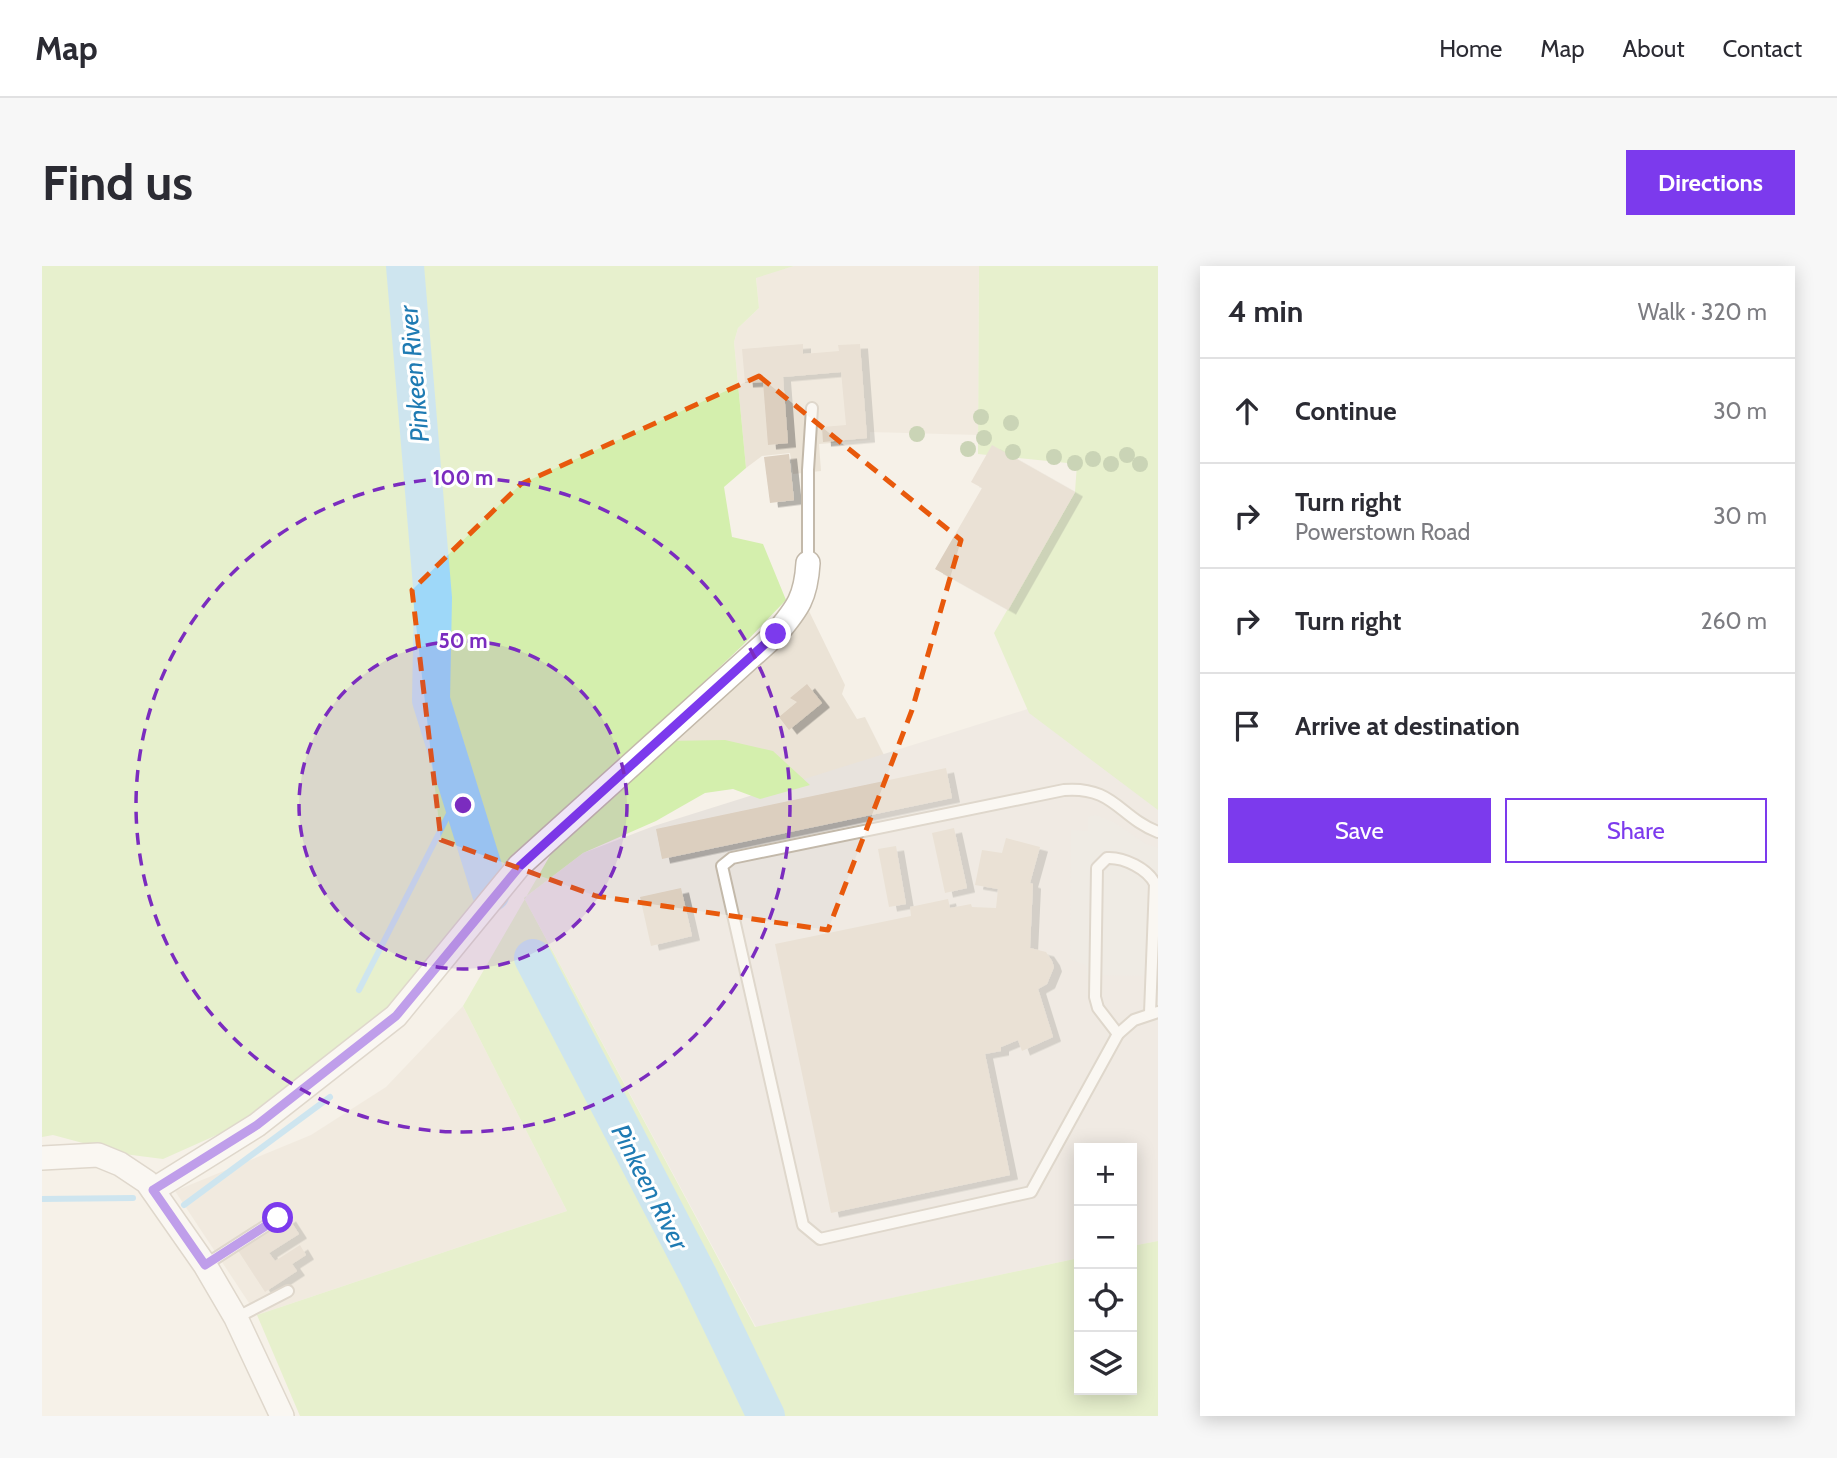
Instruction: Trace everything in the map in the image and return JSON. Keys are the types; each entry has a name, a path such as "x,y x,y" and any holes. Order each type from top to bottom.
{"street":[{"path":"153,1190 257,1125 396,1016 520,866 776,634 797,608 807,583 808,563"},
{"path":"42,1158 98,1155 120,1164 147,1182 205,1265 236,1318 282,1416"}],"lane":[{"path":"808,563 808,470 812,408"},
{"path":"1118,1034 1098,1008 1095,997 1097,868 1107,858 1115,857 1145,870 1155,884 1154,1012 1134,1020 1118,1034 1031,1192 820,1239 803,1225 722,866 732,858 1064,790 1079,789 1114,800 1149,829 1158,832"},
{"path":"205,1265 278,1218"},
{"path":"236,1318 288,1290"}],"highlighted area":[{"path":"759,376 961,540 912,710 828,930 596,896 441,840 412,590 521,484"}],"shaded area":[{"path":"794,266 979,266 978,435 870,432 870,440 819,444 821,471 793,474 790,453 762,456 746,468 734,342 738,328 759,308 756,277"},
{"path":"807,607 845,685 842,694 857,719 865,717 890,767 810,785 666,741"},
{"path":"1034,707 1158,776 1158,1241 1137,1245 1137,1143 1074,1143 1074,1259 756,1327 524,898 583,853 654,826"},
{"path":"1096,815 1115,823 1146,844 1158,848 1158,976 1087,975 1086,965 1070,959 1071,830 1088,831 1088,817"},
{"path":"463,1006 567,1211 257,1315 175,1191 311,1135 386,1087"}],"green space":[{"path":"42,266 794,266 756,278 759,308 738,328 734,342 746,468 724,487 732,537 763,544 786,600 743,645 615,766 513,854 491,893 388,1013 283,1098 219,1134 163,1159 124,1154 53,1135 42,1137"},
{"path":"979,266 1158,266 1158,810 1029,713 994,633 1075,492 1077,464 978,454"},
{"path":"725,740 773,751 810,785 760,799 733,789 705,793 656,821 583,853 527,896 570,821 666,741"},
{"path":"525,899 755,1327 1074,1259 1074,1395 1137,1395 1137,1245 1158,1241 1158,1416 300,1416 257,1315 567,1211 463,1006"}],"building":[{"path":"803,344 803,354 839,351 838,345 860,344 867,438 823,442 822,427 846,425 841,372 783,377 788,443 768,445 763,382 745,383 742,349"},
{"path":"992,445 1075,492 1008,610 935,569 982,488 971,482"},
{"path":"789,454 794,500 770,503 764,457"},
{"path":"807,684 822,703 789,730 779,717 797,702 790,698"},
{"path":"946,768 952,798 662,859 656,829"},
{"path":"954,828 967,888 945,893 932,833"},
{"path":"1006,838 1040,847 1030,883 1033,884 1030,948 1046,952 1054,967 1047,984 1038,989 1053,1037 1022,1051 1018,1040 1001,1047 1001,1051 985,1054 1010,1175 831,1213 775,944 911,916 910,907 948,899 950,908 971,904 972,907 996,908 998,889 975,885 982,850 1002,853"},
{"path":"896,846 906,904 889,907 878,849"},
{"path":"681,888 692,936 651,946 640,897"},
{"path":"288,1217 299,1234 269,1253 275,1261 300,1245 306,1255 292,1264 297,1271 265,1292 237,1249"}],"waterway":[{"name":"Pinkeen River","path":"405,266 433,598 431,700 491,893"},
{"path":"359,990 459,794"},
{"name":"Pinkeen River","path":"533,958 699,1277 766,1416"},
{"path":"184,1205 330,1097"},
{"path":"42,1199 133,1198"}],"route":[{"path":"278,1218 205,1265 153,1190 257,1125 396,1016 520,866 776,634"}]}
